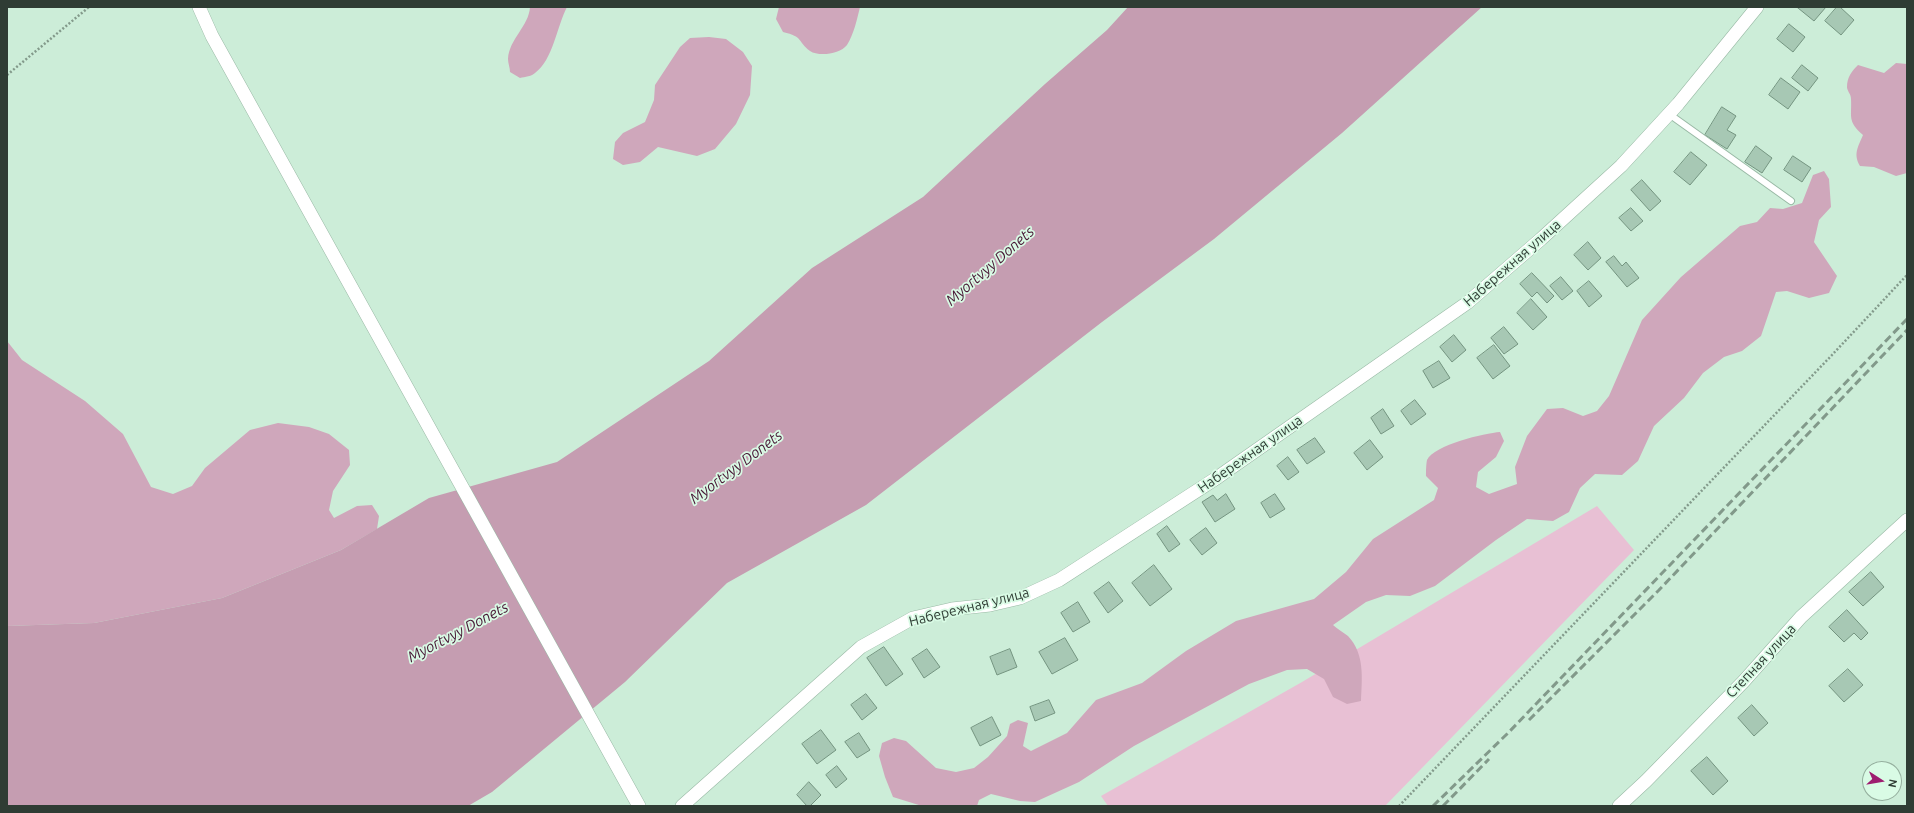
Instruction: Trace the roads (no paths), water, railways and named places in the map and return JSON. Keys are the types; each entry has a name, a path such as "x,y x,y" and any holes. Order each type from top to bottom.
{"street":[{"path":"199,7 212,36 639,806"},
{"name":"Набережная улица","path":"682,806 861,647 913,618 952,610 990,605 1020,598 1059,580 1218,477 1467,303 1524,254 1621,166 1669,114 1757,7"},
{"name":"Степная улица","path":"1619,806 1646,781 1744,681 1801,617 1907,520"}],"lane":[{"path":"1669,114 1791,202"}],"water":[{"name":"Myortvyy Donets","path":"1128,7 1482,7 1342,133 1214,239 1102,322 866,505 727,583 625,682 492,792 468,806 7,806 7,626 94,623 222,598 341,550 429,498 557,462 709,361 812,268 923,197 1045,84 1107,30"}],"railway":[{"path":"1433,806 1508,733 1907,319"},
{"path":"1529,720 1659,590 1907,330"},
{"path":"1443,806 1489,759"}]}
